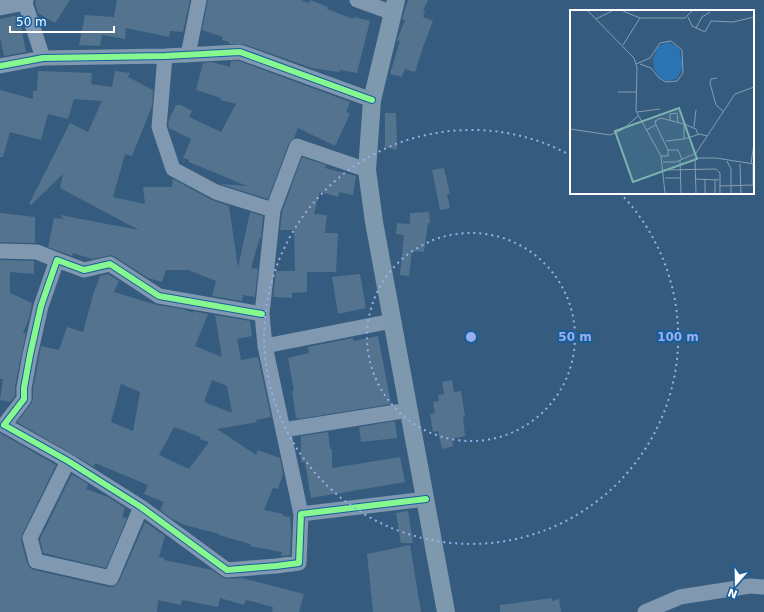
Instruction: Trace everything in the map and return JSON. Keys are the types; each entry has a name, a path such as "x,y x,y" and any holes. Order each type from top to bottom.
{"main road":[{"path":"395,6 372,100 367,170 374,222 446,612"}],"street":[{"path":"188,55 199,0"},
{"path":"357,0 395,6"},
{"path":"0,8 25,1 43,58"},
{"path":"0,66 43,58 165,56 240,52 372,100"},
{"path":"165,56 158,127 173,169 216,192 273,210"},
{"path":"57,260 41,306 30,355 24,388 24,399 2,423 68,461 142,507 227,570 299,563 301,514 265,346 262,314 273,210 296,146 367,170"},
{"path":"0,251 37,252 84,270 110,264 159,296 262,314"},
{"path":"265,346 392,321"},
{"path":"283,430 409,410"},
{"path":"68,461 30,538 36,561 111,578 142,507"},
{"path":"301,514 426,499"},
{"path":"645,612 680,597 750,586 764,587"}],"building":[{"path":"36,0 70,0 55,23 38,13 35,3"},
{"path":"117,0 190,0 183,32 170,31 169,37 126,28 125,39 102,35 100,46 79,45 85,15 114,17"},
{"path":"208,0 301,0 309,3 310,0 328,7 327,9 353,19 354,17 370,21 357,73 312,68 243,44 229,44 229,42 222,40 223,37 202,30"},
{"path":"408,0 428,0 423,10 425,11 423,17 433,21 415,72 405,69 402,77 390,74 400,41 397,40 405,20 402,19"},
{"path":"19,15 26,52 4,56 0,37 0,19"},
{"path":"231,61 239,61 350,102 346,112 350,114 335,146 298,128 294,138 289,143 268,199 220,184 247,186 189,162 189,160 183,158 191,139 169,128 168,126 169,120 176,105 181,105 192,111 189,117 221,132 236,104 220,100 221,98 196,90 203,63 212,62 230,67"},
{"path":"38,71 92,73 91,84 112,87 115,71 130,73 128,77 153,90 152,106 132,156 125,154 113,197 145,204 143,187 172,187 173,179 212,200 229,206 238,268 250,212 263,216 261,237 251,268 258,269 255,297 243,295 242,301 212,296 216,281 188,270 166,270 162,282 148,278 112,255 92,259 73,253 72,256 48,247 54,218 64,219 60,215 139,230 60,188 63,174 31,205 29,204 70,123 88,132 102,101 74,99 68,119 48,114 41,140 10,132 3,157 0,157 0,90 33,99 33,91 37,91"},
{"path":"385,113 396,113 397,150 385,147"},
{"path":"302,157 326,165 325,168 356,176 353,195 339,192 338,197 320,192 314,214 327,215 325,233 338,233 336,272 307,272 307,292 292,293 292,298 273,297 276,271 295,271 294,230 280,230 282,212"},
{"path":"444,168 450,194 447,194 450,208 440,210 432,170"},
{"path":"429,212 430,223 428,223 424,252 412,251 409,276 400,275 404,235 396,234 397,223 410,224 410,213"},
{"path":"0,213 35,217 35,243 0,242"},
{"path":"0,260 34,261 34,274 10,272 10,293 32,303 29,318 23,333 26,333 15,386 15,396 10,402 0,400 3,379 0,379"},
{"path":"108,274 119,281 114,292 157,305 183,309 193,313 194,311 208,314 195,346 222,357 215,315 250,321 252,336 237,339 241,360 258,357 271,417 256,420 257,422 217,429 256,455 258,450 280,458 283,474 278,489 273,488 264,510 290,517 290,555 281,556 282,552 250,546 250,544 185,525 172,519 160,510 164,502 144,494 148,485 95,463 94,467 17,422 31,404 33,399 33,389 41,346 59,350 67,327 83,332 100,276","holes":["212,380 227,386 232,413 204,402","121,384 140,392 133,431 111,422","174,427 209,442 189,469 159,455"]},
{"path":"360,274 366,308 338,314 332,277"},
{"path":"378,336 391,404 298,419 296,417 292,391 294,391 288,358 309,353 308,347 353,338 354,341"},
{"path":"452,380 454,392 461,391 465,416 463,417 465,436 452,439 453,446 442,449 438,431 433,432 430,414 435,413 433,402 439,401 438,395 444,394 442,382"},
{"path":"395,421 397,438 361,442 359,427"},
{"path":"328,432 330,449 332,449 332,468 400,457 405,482 311,498 305,462 301,462 301,436"},
{"path":"0,433 56,465 22,535 21,540 27,563 30,568 113,587 119,582 145,522 165,536 159,557 164,558 164,560 212,570 227,579 242,578 304,594 299,612 272,612 273,607 246,600 244,605 220,598 218,607 182,600 181,605 158,600 157,612 0,612"},
{"path":"72,474 88,484 86,489 108,497 125,508 122,517 127,518 106,568 43,553 40,539"},
{"path":"408,511 413,543 401,543 396,513"},
{"path":"410,545 421,612 373,612 367,554"},
{"path":"552,598 552,601 559,599 561,612 500,612 500,605"}],"cycle path":[{"path":"0,66 43,58 165,56 240,52 372,100"},
{"path":"262,314 159,296 110,264 84,270 57,260 41,306 30,355 24,388 24,399 4,425 68,461 141,507 227,570 299,563 301,514 426,499"}]}
